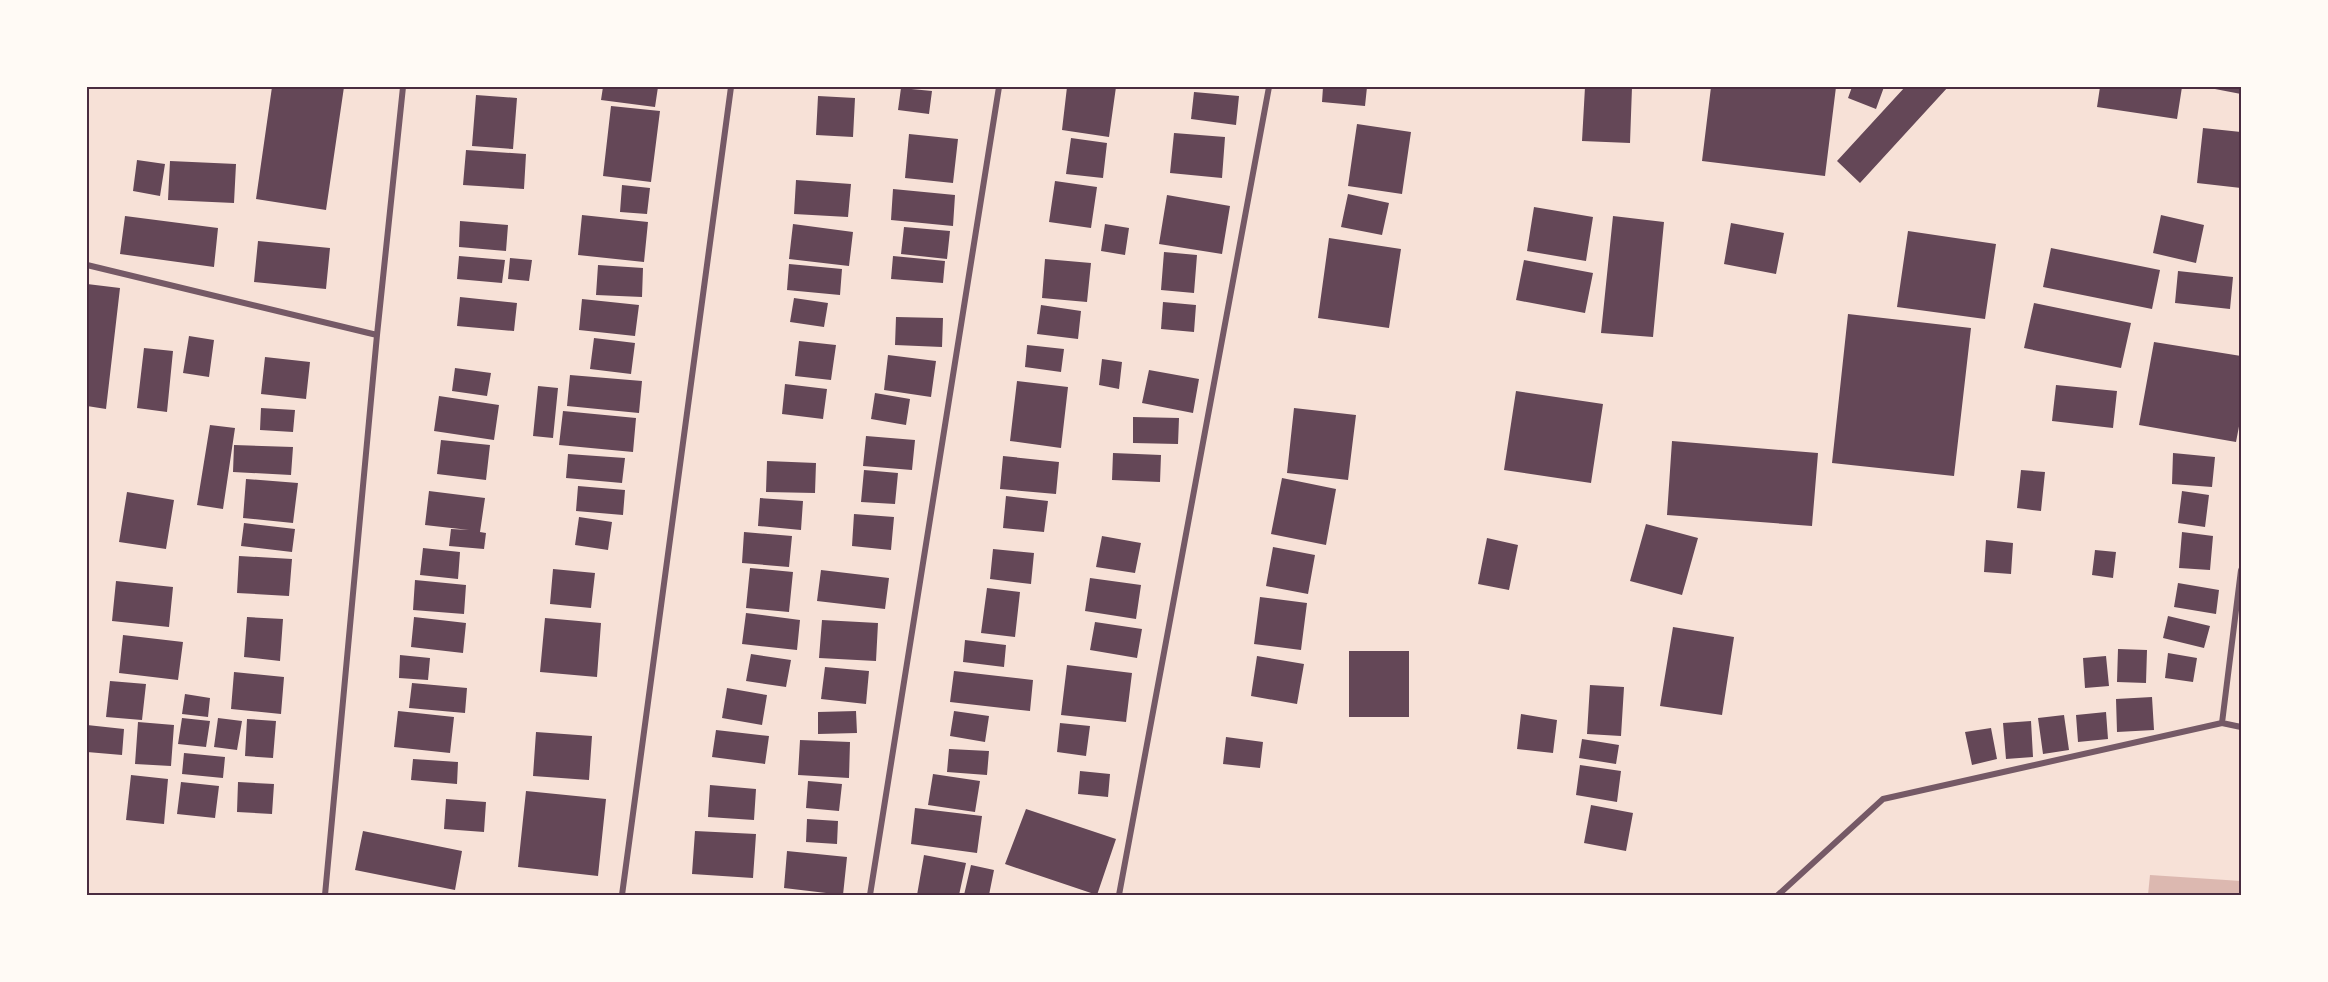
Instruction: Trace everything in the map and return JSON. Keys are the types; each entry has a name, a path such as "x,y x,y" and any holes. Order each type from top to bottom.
{"street":[{"path":"325,895 377,334 403,87"},
{"path":"622,895 731,87"},
{"path":"870,895 999,87"},
{"path":"1119,895 1269,87"},
{"path":"87,265 377,334"},
{"path":"2222,723 2241,570"},
{"path":"1778,895 1883,799 2222,723 2241,727"}],"shaded area":[{"path":"2150,875 2241,881 2241,895 2148,895"}],"building":[{"path":"272,87 344,87 326,210 256,199"},
{"path":"603,87 658,87 655,107 601,100"},
{"path":"1067,87 1116,87 1109,137 1062,130"},
{"path":"1323,87 1367,87 1365,106 1322,102"},
{"path":"1585,87 1632,87 1630,143 1582,141"},
{"path":"1711,87 1836,87 1825,176 1702,161"},
{"path":"1852,87 1884,87 1876,109 1848,98"},
{"path":"1905,87 1948,87 1860,183 1837,161"},
{"path":"2100,87 2182,87 2177,119 2097,107"},
{"path":"2216,87 2241,87 2241,94 2215,89"},
{"path":"901,88 932,91 929,114 898,110"},
{"path":"1194,92 1239,96 1236,125 1191,119"},
{"path":"476,95 517,98 513,149 472,146"},
{"path":"818,96 855,98 853,137 816,135"},
{"path":"611,106 660,111 651,182 603,176"},
{"path":"1357,124 1411,132 1402,194 1348,186"},
{"path":"2203,128 2241,132 2241,188 2197,183"},
{"path":"1174,133 1225,137 1222,178 1170,173"},
{"path":"909,134 958,139 953,183 905,178"},
{"path":"1071,138 1107,143 1103,178 1066,174"},
{"path":"466,150 526,154 524,189 463,185"},
{"path":"137,160 165,164 160,196 133,191"},
{"path":"170,161 236,164 234,203 168,200"},
{"path":"796,180 851,184 848,217 794,214"},
{"path":"1055,181 1097,187 1091,228 1049,222"},
{"path":"622,185 650,188 647,214 620,212"},
{"path":"893,189 955,195 953,226 891,220"},
{"path":"1348,194 1389,203 1382,235 1341,227"},
{"path":"1167,195 1230,206 1222,254 1159,244"},
{"path":"1534,207 1593,217 1586,261 1527,251"},
{"path":"582,215 648,222 644,262 578,255"},
{"path":"2161,215 2204,225 2196,263 2153,253"},
{"path":"125,216 218,228 214,267 120,254"},
{"path":"1613,216 1664,222 1653,337 1601,333"},
{"path":"460,221 508,225 506,251 459,247"},
{"path":"1731,223 1784,233 1776,274 1724,264"},
{"path":"793,224 853,232 849,266 789,259"},
{"path":"1105,224 1129,228 1125,255 1101,251"},
{"path":"904,227 950,231 947,259 901,254"},
{"path":"1908,231 1996,244 1985,319 1897,307"},
{"path":"1329,238 1401,249 1389,328 1318,318"},
{"path":"258,241 330,248 326,289 254,282"},
{"path":"2051,248 2160,270 2152,309 2043,287"},
{"path":"1164,252 1197,255 1194,293 1161,290"},
{"path":"459,256 505,260 502,283 457,279"},
{"path":"893,256 945,261 943,283 891,279"},
{"path":"510,258 532,260 529,281 508,279"},
{"path":"1045,259 1091,263 1087,302 1042,298"},
{"path":"1524,260 1593,273 1585,313 1516,300"},
{"path":"789,264 842,269 840,295 787,290"},
{"path":"598,265 643,268 642,297 596,295"},
{"path":"2178,271 2233,277 2230,309 2175,303"},
{"path":"87,284 120,288 106,409 87,406"},
{"path":"460,297 517,303 514,331 457,326"},
{"path":"794,298 828,303 824,327 790,322"},
{"path":"582,299 639,305 635,336 579,330"},
{"path":"1163,302 1196,305 1194,332 1161,329"},
{"path":"2034,303 2131,323 2121,368 2024,348"},
{"path":"1041,305 1081,311 1078,339 1037,334"},
{"path":"1848,314 1971,328 1954,476 1832,463"},
{"path":"896,317 943,318 942,347 895,345"},
{"path":"189,336 214,340 209,377 183,373"},
{"path":"594,338 635,343 631,374 590,369"},
{"path":"799,341 836,345 831,380 795,376"},
{"path":"2154,342 2241,356 2241,416 2236,442 2139,425"},
{"path":"1027,345 1064,349 1061,372 1025,367"},
{"path":"144,348 173,351 167,412 137,408"},
{"path":"888,355 936,361 931,397 884,390"},
{"path":"265,357 310,362 306,399 261,394"},
{"path":"1102,359 1122,362 1119,389 1099,385"},
{"path":"455,368 491,373 487,396 452,391"},
{"path":"1149,370 1199,379 1193,413 1142,403"},
{"path":"570,375 642,381 639,413 567,406"},
{"path":"1017,381 1068,387 1061,448 1010,441"},
{"path":"785,384 827,389 823,419 782,414"},
{"path":"2056,385 2117,391 2113,428 2052,421"},
{"path":"538,386 558,388 553,438 533,436"},
{"path":"1516,391 1603,404 1591,483 1504,470"},
{"path":"875,393 910,399 906,425 871,419"},
{"path":"439,396 499,405 494,440 434,431"},
{"path":"261,408 295,410 293,432 260,430"},
{"path":"1294,408 1356,415 1348,480 1287,473"},
{"path":"563,411 636,418 633,452 559,445"},
{"path":"1133,417 1179,418 1178,444 1133,443"},
{"path":"210,425 235,428 223,509 197,505"},
{"path":"866,436 915,440 912,470 863,466"},
{"path":"441,440 490,445 486,480 437,474"},
{"path":"1672,441 1818,453 1812,526 1667,515"},
{"path":"234,445 293,447 291,475 233,472"},
{"path":"1113,453 1161,455 1160,482 1112,480"},
{"path":"2173,453 2215,457 2212,487 2172,484"},
{"path":"568,454 625,458 622,483 566,478"},
{"path":"1003,456 1059,462 1056,494 1000,489"},
{"path":"767,461 816,463 815,493 766,492"},
{"path":"864,470 898,473 895,504 861,502"},
{"path":"2021,470 2045,472 2041,511 2017,508"},
{"path":"1282,478 1336,489 1326,545 1271,534"},
{"path":"246,479 298,483 293,523 243,518"},
{"path":"578,486 625,490 623,515 576,511"},
{"path":"429,491 485,498 480,532 486,533 484,549 449,546 451,529 469,530 425,525"},
{"path":"2182,491 2209,495 2205,527 2178,523"},
{"path":"127,492 174,500 166,549 119,542"},
{"path":"1006,496 1048,501 1044,532 1003,528"},
{"path":"760,498 803,501 801,530 758,526"},
{"path":"854,514 894,517 891,550 852,546"},
{"path":"579,517 612,522 608,550 575,545"},
{"path":"244,523 295,529 292,552 241,546"},
{"path":"1646,524 1698,538 1682,595 1630,581"},
{"path":"744,532 792,536 789,567 742,563"},
{"path":"2182,532 2213,536 2210,570 2179,568"},
{"path":"1102,536 1141,543 1135,573 1096,567"},
{"path":"1487,538 1518,545 1509,590 1478,584"},
{"path":"1986,540 2013,543 2011,574 1984,572"},
{"path":"1273,547 1315,555 1308,594 1266,586"},
{"path":"423,548 460,552 458,579 420,575"},
{"path":"993,549 1034,553 1031,584 990,579"},
{"path":"2095,550 2116,552 2113,578 2092,575"},
{"path":"239,556 292,559 289,596 237,593"},
{"path":"750,568 793,572 789,612 746,608"},
{"path":"553,569 595,573 591,608 550,604"},
{"path":"821,570 889,578 885,609 817,601"},
{"path":"1090,578 1141,585 1136,619 1085,611"},
{"path":"415,580 466,585 464,614 413,610"},
{"path":"116,581 173,587 169,627 112,621"},
{"path":"2178,583 2219,590 2216,614 2174,607"},
{"path":"987,588 1020,592 1015,637 981,633"},
{"path":"1260,597 1307,603 1301,650 1254,644"},
{"path":"746,613 800,620 797,650 742,644"},
{"path":"2168,616 2210,626 2204,648 2163,638"},
{"path":"247,617 283,619 280,661 244,657"},
{"path":"414,617 466,623 463,653 411,647"},
{"path":"545,618 601,623 597,677 540,672"},
{"path":"822,620 878,623 876,661 819,658"},
{"path":"1095,622 1142,629 1137,658 1090,650"},
{"path":"1673,627 1734,637 1722,715 1660,706"},
{"path":"123,635 183,642 178,680 119,673"},
{"path":"965,640 1006,645 1004,667 963,662"},
{"path":"2118,649 2147,650 2146,683 2117,682"},
{"path":"1349,651 1409,651 1409,717 1349,717"},
{"path":"2168,653 2197,658 2193,682 2165,678"},
{"path":"751,654 791,660 786,687 746,681"},
{"path":"400,655 430,658 428,680 399,678"},
{"path":"1257,656 1304,664 1297,704 1251,696"},
{"path":"2106,656 2109,686 2085,688 2083,658"},
{"path":"1067,665 1132,673 1126,722 1061,715"},
{"path":"825,667 869,671 866,704 821,699"},
{"path":"954,671 1033,680 1030,711 950,702"},
{"path":"234,672 284,677 281,714 231,709"},
{"path":"110,681 146,684 142,720 106,717"},
{"path":"412,683 467,688 465,713 409,708"},
{"path":"1590,685 1624,687 1621,736 1587,734"},
{"path":"727,688 767,695 762,725 722,718"},
{"path":"185,694 210,698 208,717 182,714"},
{"path":"2152,697 2154,730 2117,732 2116,699"},
{"path":"398,711 454,717 450,753 394,747"},
{"path":"856,711 857,733 818,734 818,712"},
{"path":"954,711 989,716 985,742 950,736"},
{"path":"2106,712 2108,739 2078,742 2076,715"},
{"path":"1521,714 1557,720 1553,753 1517,749"},
{"path":"2064,715 2069,750 2043,754 2038,718"},
{"path":"182,718 210,721 206,747 178,744"},
{"path":"218,718 242,721 237,750 214,747"},
{"path":"247,719 276,721 273,758 245,756"},
{"path":"2031,721 2033,757 2006,759 2003,723"},
{"path":"138,722 174,725 171,766 135,764"},
{"path":"1060,723 1090,726 1086,756 1057,752"},
{"path":"87,725 124,729 122,755 87,752"},
{"path":"1991,728 1997,759 1972,765 1965,732"},
{"path":"716,730 769,736 765,764 712,757"},
{"path":"536,732 592,736 589,780 533,776"},
{"path":"1226,737 1263,742 1260,768 1223,764"},
{"path":"1582,739 1619,745 1616,764 1579,758"},
{"path":"800,740 850,742 849,778 798,775"},
{"path":"949,749 989,751 987,775 947,772"},
{"path":"184,753 225,757 223,778 182,774"},
{"path":"413,759 458,762 457,784 411,780"},
{"path":"1580,765 1621,771 1617,802 1576,795"},
{"path":"1080,771 1110,774 1108,797 1078,794"},
{"path":"933,774 980,781 975,812 928,805"},
{"path":"131,775 168,779 164,824 126,820"},
{"path":"808,781 842,784 839,811 806,808"},
{"path":"181,782 219,786 215,818 177,814"},
{"path":"238,782 274,784 272,814 237,812"},
{"path":"710,785 756,789 754,820 708,817"},
{"path":"526,791 606,799 598,876 518,867"},
{"path":"446,799 486,802 484,832 444,829"},
{"path":"1591,805 1633,813 1626,851 1584,843"},
{"path":"915,808 982,816 977,853 911,844"},
{"path":"1026,809 1116,839 1097,895 1005,864"},
{"path":"807,819 838,821 837,844 806,842"},
{"path":"363,831 462,851 455,890 355,870"},
{"path":"695,831 756,834 753,878 692,874"},
{"path":"787,851 847,857 843,895 784,888"},
{"path":"924,855 966,863 959,895 917,895"},
{"path":"971,865 994,870 989,895 964,895"}]}
